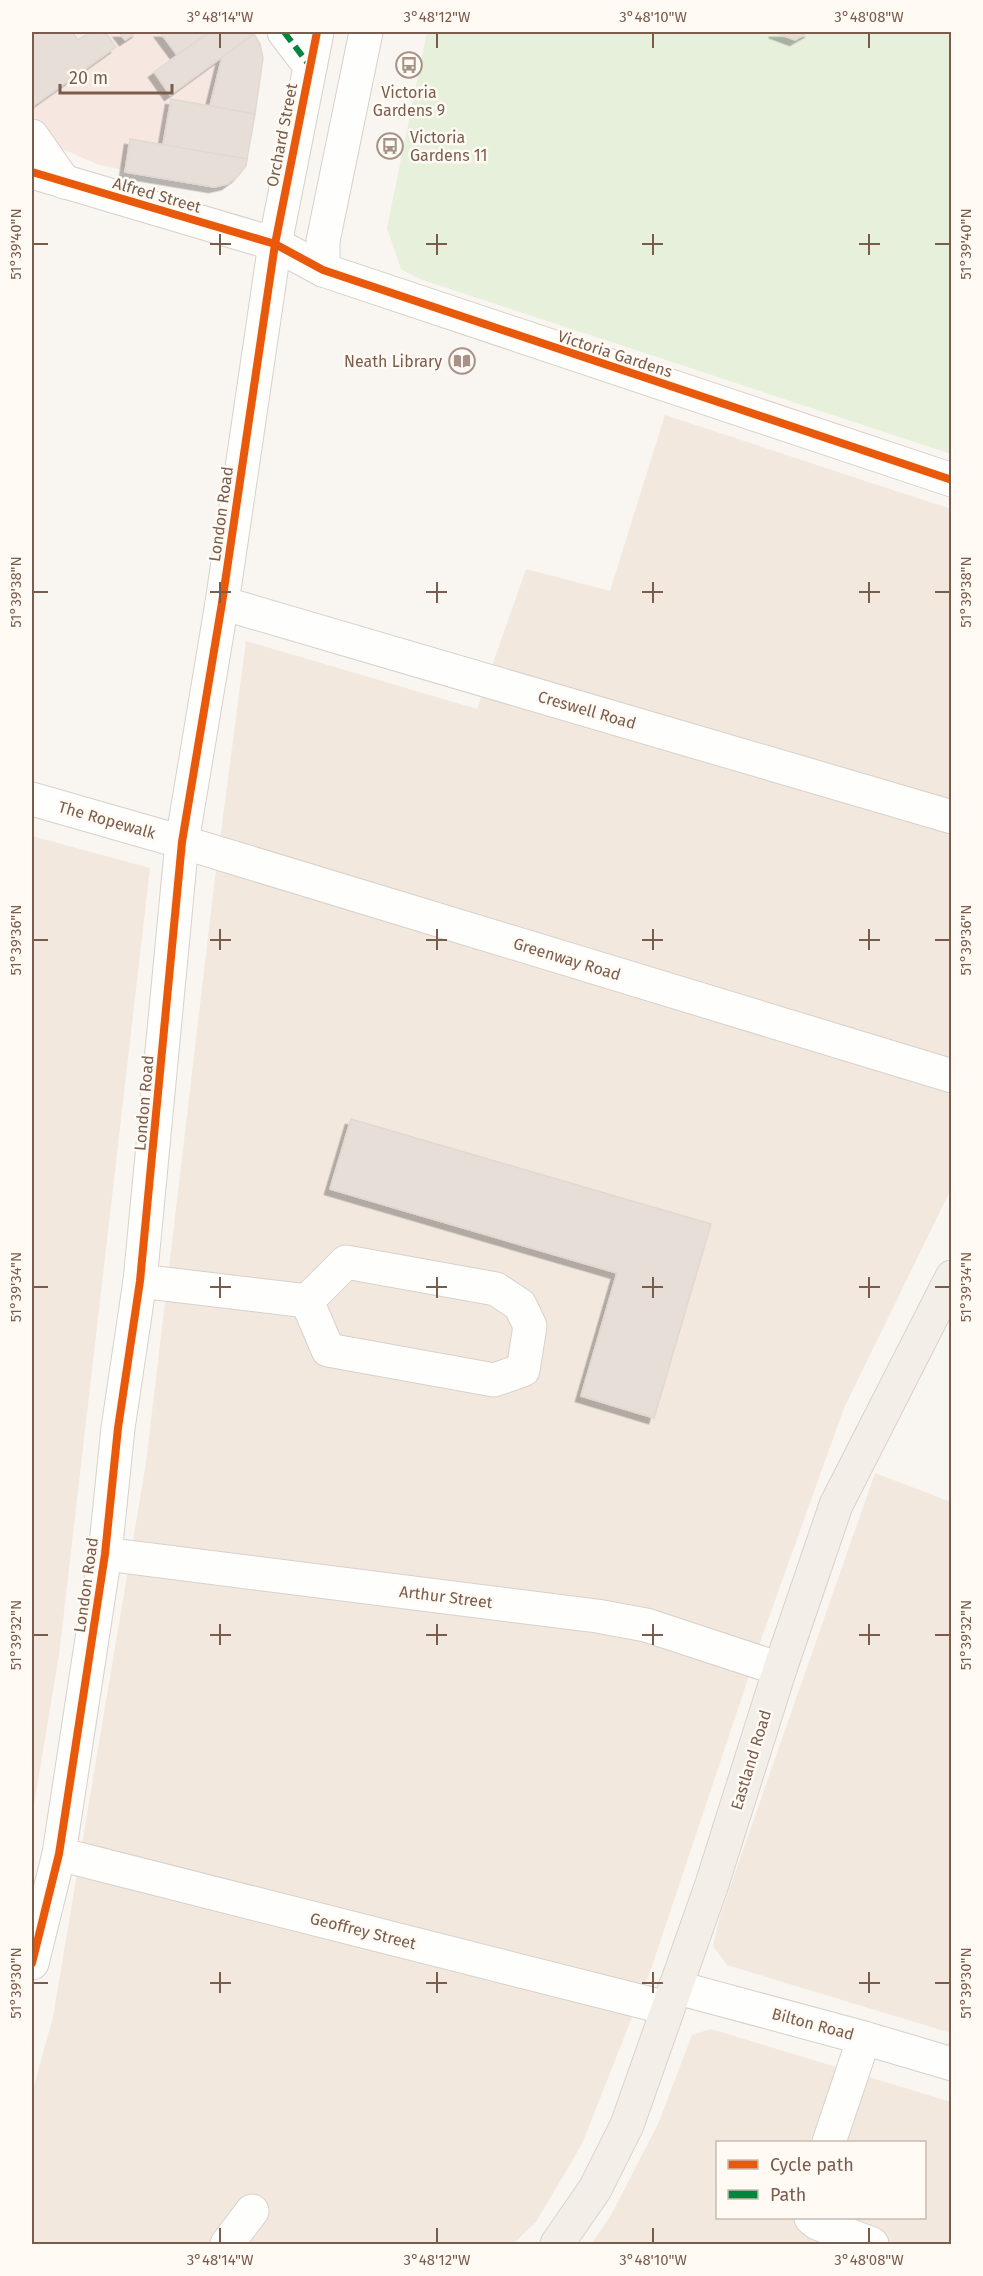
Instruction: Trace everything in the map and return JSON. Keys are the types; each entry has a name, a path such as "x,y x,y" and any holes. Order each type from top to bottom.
{"main road":[{"name":"Eastland Road","path":"563,2243 595,2189 627,2125 712,1884 780,1669 836,1505 951,1277"}],"street":[{"path":"284,32 310,66"},
{"name":"Orchard Street","path":"275,244 317,32"},
{"path":"323,270 323,241 366,32"},
{"path":"32,136 64,182"},
{"name":"Alfred Street","path":"32,172 275,244"},
{"name":"Victoria Gardens","path":"275,244 323,270 951,480"},
{"name":"London Road","path":"32,1963 59,1854 105,1554 118,1428 140,1281 182,842 222,603 275,244"},
{"name":"Creswell Road","path":"222,603 951,817"},
{"name":"The Ropewalk","path":"32,799 182,842"},
{"name":"Greenway Road","path":"182,842 951,1076"},
{"path":"346,1262 496,1289 520,1305 530,1326 523,1370 494,1380 328,1350 307,1301 346,1262"},
{"path":"140,1281 307,1301"},
{"name":"Arthur Street","path":"105,1554 597,1616 646,1625 780,1669"},
{"name":"Geoffrey Street","path":"59,1854 671,1998"},
{"name":"Bilton Road","path":"671,1998 864,2038 951,2064"},
{"path":"829,2141 864,2038"},
{"path":"226,2244 252,2211"},
{"path":"813,2219 817,2223 872,2244"}],"shaded area":[{"path":"32,32 252,32 260,44 263,58 246,166 227,184 214,187 151,177 97,164 55,146 32,113"},
{"path":"665,415 951,509 951,1189 844,1408 763,1634 651,1969 582,2144 536,2222 513,2244 32,2244 32,2093 53,2017 146,1463 214,886 246,641 477,709 526,569 610,591"},
{"path":"32,836 150,868 59,1655 32,1817"},
{"path":"875,1473 951,1502 951,2033 727,1965 713,1946 720,1916"},
{"path":"711,2029 951,2102 951,2244 591,2244 610,2217 658,2124 692,2035"}],"green space":[{"path":"427,32 951,32 951,454 420,279 401,269 387,228"}],"building":[{"path":"32,32 72,32 78,40 91,32 105,32 116,47 33,106"},
{"path":"119,32 137,32 125,40"},
{"path":"160,32 210,32 177,55"},
{"path":"210,32 252,32 254,34 170,95 154,72"},
{"path":"774,32 809,32 795,40"},
{"path":"254,34 260,44 263,58 255,114 210,106 222,57"},
{"path":"171,99 255,114 247,159 163,145"},
{"path":"130,139 247,159 246,166 227,184 214,187 125,172"},
{"path":"351,1119 711,1224 654,1418 581,1396 617,1273 330,1189"}],"marked path":[{"path":"284,32 310,66"}],"cycle path":[{"path":"32,1963 59,1854 105,1554 118,1428 140,1281 182,842 222,603 275,244 317,32"},
{"path":"32,172 275,244 323,270 952,480"}],"place":[{"name":"Victoria Gardens 9","path":"409,65"},
{"name":"Victoria Gardens 11","path":"390,146"},
{"name":"Neath Library","path":"462,361"}]}
